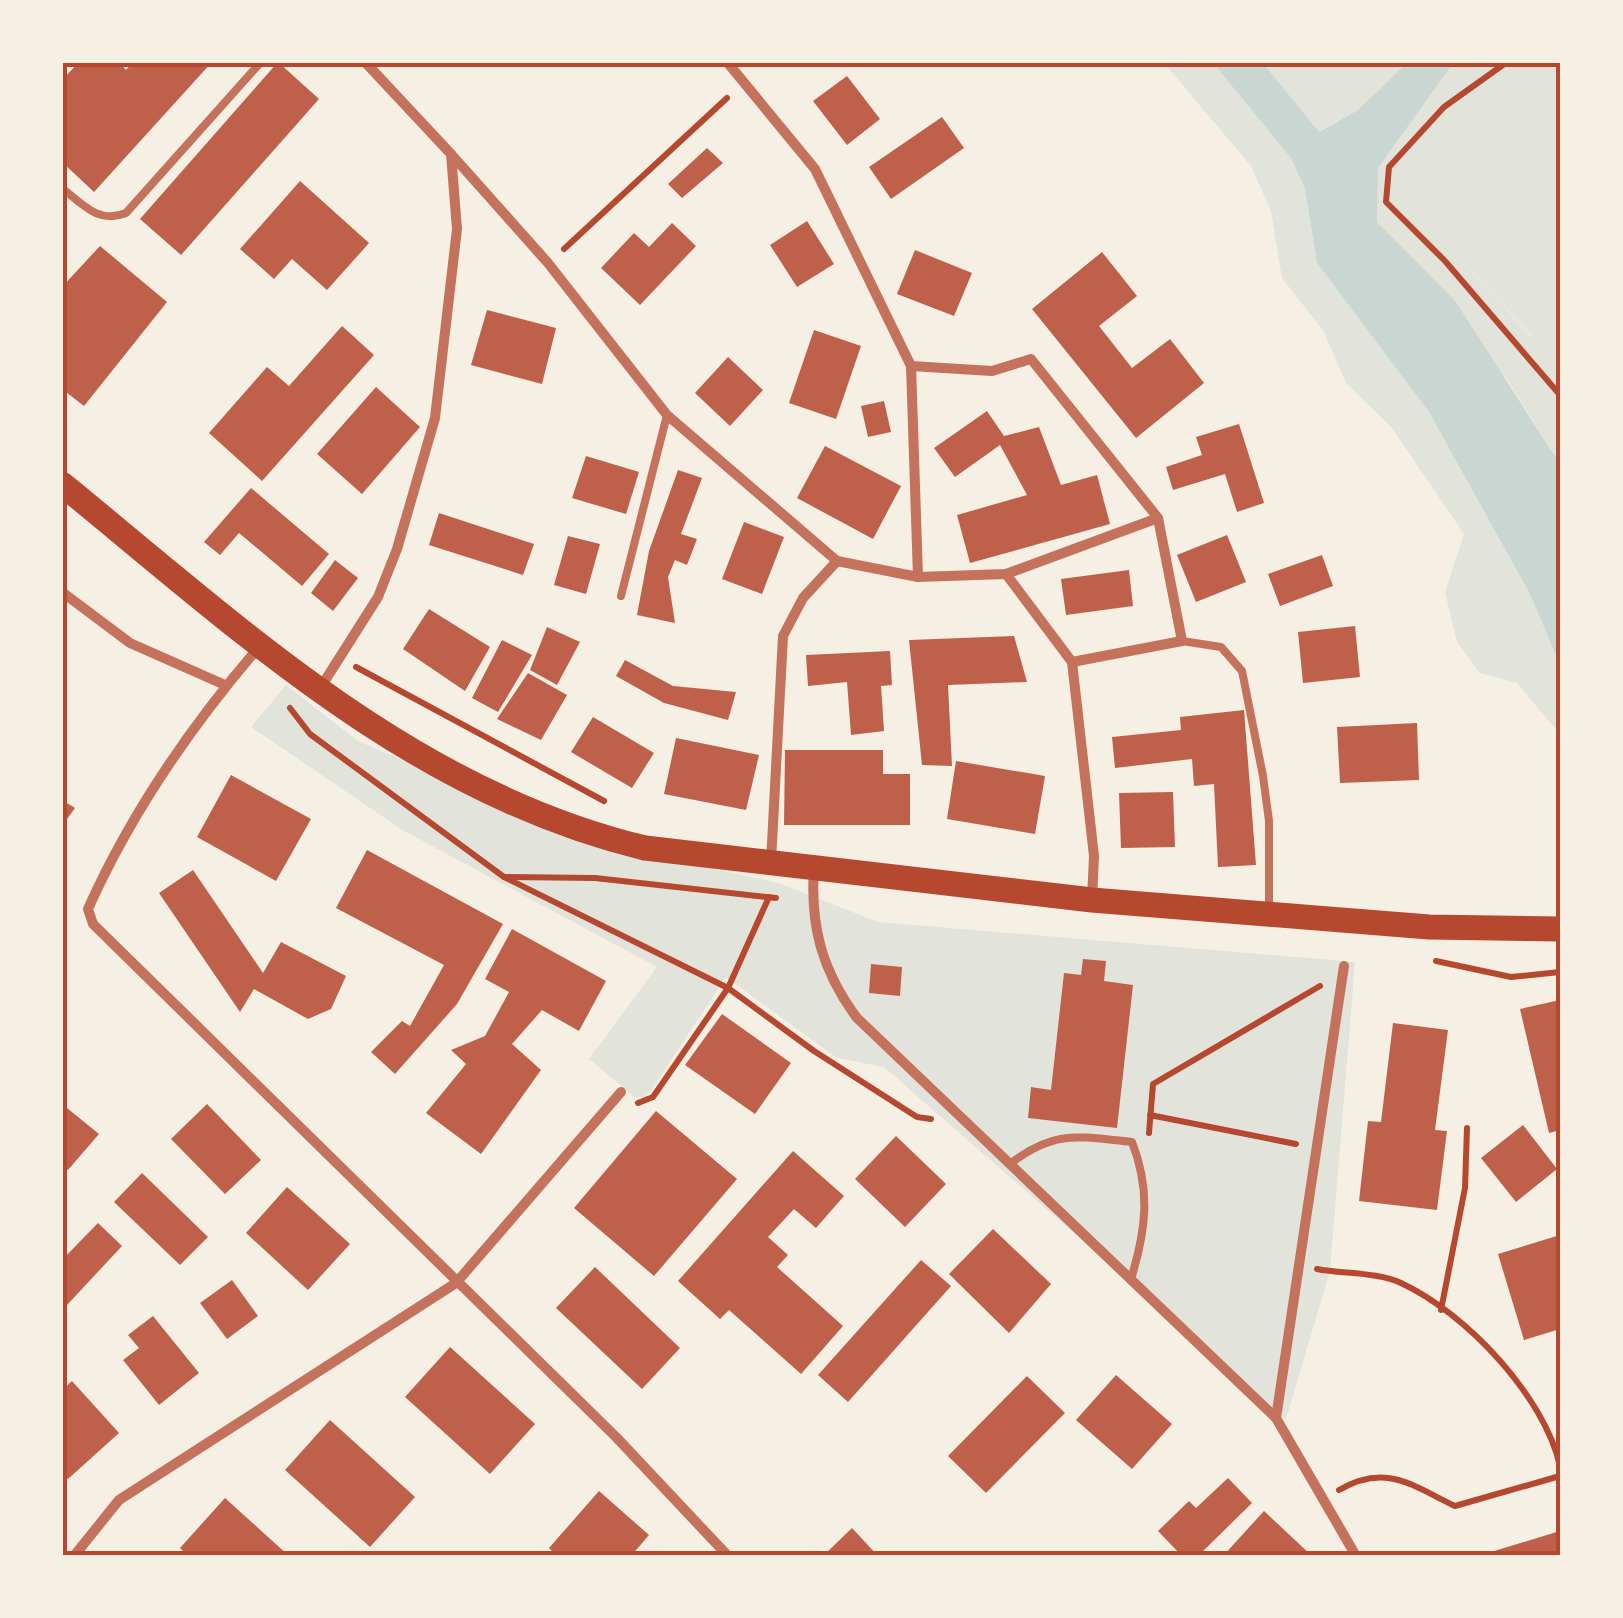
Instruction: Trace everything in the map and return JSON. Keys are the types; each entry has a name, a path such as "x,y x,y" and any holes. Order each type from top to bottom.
{"main road":[{"path":"62,484 251,656 318,691 462,780 566,826 645,848 1092,900 1428,927 1560,929"}],"street":[{"path":"365,62 548,263 667,415 837,561 918,577 1006,574 1158,518"},
{"path":"727,62 815,169 910,366 918,577"},
{"path":"318,691 378,597 397,550 435,418 456,228 451,154"},
{"path":"910,366 992,371 1031,358 1158,518 1182,641 1072,662"},
{"path":"770,864 783,636 803,598 837,561"},
{"path":"1006,574 1072,662 1094,856 1092,900"},
{"path":"62,592 130,643 226,685"},
{"path":"251,656 226,685 103,874 88,909 92,924 616,1437 728,1556"},
{"path":"814,868 812,922 836,987 857,1018 1276,1418 1320,1500 1356,1556"},
{"path":"1276,1418 1343,969"},
{"path":"74,1556 119,1500 456,1283 620,1092"}],"lane":[{"path":"62,188 95,214 113,218 126,213 261,62"},
{"path":"620,596 667,415"},
{"path":"1182,641 1221,647 1242,671 1267,800 1269,914"},
{"path":"1011,1163 1045,1140 1063,1136 1132,1142 1147,1196 1142,1244 1131,1279"}],"path":[{"path":"1506,62 1444,107 1389,167 1386,202 1445,261 1560,395"},
{"path":"548,263 744,82"},
{"path":"251,656 310,734 504,877 728,988 814,1051 917,1117 968,1122"},
{"path":"340,658 614,806"},
{"path":"620,1092 632,1102 645,1104 652,1096 728,988 769,897"},
{"path":"1132,1142 1149,1137 1153,1084 1343,969"},
{"path":"1150,1115 1318,1148"},
{"path":"1441,1310 1465,1188 1467,1128"},
{"path":"1301,1266 1400,1282 1487,1342 1554,1440 1560,1466"},
{"path":"1320,1500 1358,1479 1388,1474 1455,1506 1560,1476"}],"shaded area":[{"path":"1164,63 1213,63 1291,158 1305,189 1317,263 1429,412 1530,594 1560,665 1560,734 1517,683 1480,673 1457,642 1445,592 1464,534 1392,428 1346,383 1324,332 1282,278 1271,211 1251,166"},
{"path":"1213,63 1263,63 1319,132 1358,110 1407,63 1461,63 1449,69 1378,168 1377,222 1456,302 1560,464 1560,665 1530,594 1429,412 1317,263 1305,189 1291,158"},
{"path":"1263,63 1407,63 1358,110 1318,132"},
{"path":"1461,63 1560,63 1560,464 1508,381 1377,222 1378,168 1449,69"},
{"path":"286,685 358,741 597,843 779,883 878,922 1355,962 1330,1271 1286,1419 884,1067 837,1058 726,977 652,1089 645,1097 635,1097 589,1059 657,967 404,831 251,727"}],"building":[{"path":"79,62 119,62 126,70 133,62 212,62 94,192 62,162 62,80"},
{"path":"278,62 319,99 181,255 140,219"},
{"path":"847,76 880,119 847,145 813,101"},
{"path":"942,117 964,148 891,199 869,167"},
{"path":"707,148 723,163 682,198 668,184"},
{"path":"300,181 369,243 327,290 292,259 274,279 240,249"},
{"path":"807,221 834,264 797,287 770,245"},
{"path":"672,223 696,246 640,305 601,268 634,233 649,247"},
{"path":"100,246 167,302 84,406 62,389 62,287"},
{"path":"915,250 972,273 954,316 897,294"},
{"path":"1102,252 1137,296 1099,326 1132,368 1170,339 1204,383 1136,438 1032,309"},
{"path":"487,310 556,328 542,384 471,365"},
{"path":"342,326 374,355 262,481 209,433 267,367 289,386"},
{"path":"814,330 861,346 836,419 789,403"},
{"path":"728,357 763,390 730,426 695,393"},
{"path":"376,387 420,427 362,494 317,454"},
{"path":"884,401 891,432 868,437 861,406"},
{"path":"987,411 1004,436 1039,427 1061,485 1097,475 1110,524 970,563 957,515 1027,495 1000,445 955,477 934,448"},
{"path":"1239,424 1264,503 1237,512 1225,474 1173,490 1166,467 1202,455 1196,437"},
{"path":"825,446 901,486 873,539 797,498"},
{"path":"586,456 639,472 626,514 572,498"},
{"path":"678,470 702,478 681,534 697,539 687,565 675,560 668,577 675,623 637,615 649,551"},
{"path":"251,488 329,554 302,586 239,533 220,555 204,542"},
{"path":"439,513 534,544 523,575 429,545"},
{"path":"744,522 784,537 762,594 722,579"},
{"path":"1227,535 1246,582 1196,602 1177,555"},
{"path":"568,536 600,544 586,594 554,585"},
{"path":"1322,555 1333,586 1280,606 1268,574"},
{"path":"335,560 358,578 333,611 311,593"},
{"path":"1129,570 1133,606 1066,615 1061,579"},
{"path":"429,609 490,647 465,691 403,649"},
{"path":"1355,626 1360,677 1303,683 1298,632"},
{"path":"547,627 580,642 557,685 530,670"},
{"path":"1014,636 1027,682 948,685 952,766 922,765 909,640"},
{"path":"502,640 532,655 498,712 472,698"},
{"path":"890,651 892,685 881,686 884,731 851,735 847,682 808,686 806,655"},
{"path":"625,660 673,686 736,692 728,720 664,703 616,676"},
{"path":"528,673 567,695 541,740 497,719"},
{"path":"1244,710 1256,865 1218,867 1214,784 1194,786 1192,759 1115,768 1112,737 1181,730 1180,717"},
{"path":"593,717 654,753 632,788 571,752"},
{"path":"1417,723 1419,780 1340,783 1337,727"},
{"path":"676,738 759,755 746,810 664,794"},
{"path":"785,750 883,750 883,774 910,774 910,825 784,825"},
{"path":"956,761 1045,776 1035,834 947,819"},
{"path":"231,775 311,819 276,881 197,837"},
{"path":"1173,792 1175,847 1121,848 1119,793"},
{"path":"62,800 75,808 62,826"},
{"path":"367,850 503,924 457,1004 395,1074 371,1052 402,1021 410,1026 444,965 336,908"},
{"path":"193,870 263,973 281,942 346,976 331,1009 308,1019 254,989 240,1012 159,893"},
{"path":"512,929 606,981 579,1031 542,1010 512,1044 541,1070 481,1154 426,1113 466,1064 451,1050 485,1036 509,992 485,979"},
{"path":"1083,959 1106,961 1104,981 1133,985 1117,1128 1028,1118 1031,1087 1051,1090 1064,973 1081,975"},
{"path":"871,964 902,967 900,996 869,993"},
{"path":"1560,1000 1560,1130 1549,1133 1520,1009"},
{"path":"722,1014 791,1063 755,1114 685,1065"},
{"path":"1393,1023 1448,1030 1435,1130 1447,1131 1437,1210 1359,1201 1368,1121 1381,1122"},
{"path":"62,1104 99,1134 68,1170 62,1166"},
{"path":"207,1104 261,1160 225,1194 171,1139"},
{"path":"656,1111 737,1179 654,1276 574,1208"},
{"path":"1523,1125 1557,1169 1516,1202 1481,1158"},
{"path":"896,1136 946,1184 905,1227 855,1179"},
{"path":"793,1151 844,1196 816,1228 794,1209 768,1237 788,1255 777,1267 843,1326 801,1374 729,1310 720,1319 678,1281"},
{"path":"142,1173 208,1237 180,1265 114,1202"},
{"path":"287,1187 350,1244 308,1290 246,1233"},
{"path":"98,1223 122,1246 67,1305 62,1301 62,1260"},
{"path":"993,1229 1051,1284 1009,1333 949,1274"},
{"path":"1560,1235 1560,1329 1524,1340 1498,1254"},
{"path":"921,1260 951,1286 848,1402 818,1375"},
{"path":"595,1267 680,1348 642,1389 556,1308"},
{"path":"232,1280 258,1316 227,1339 200,1303"},
{"path":"153,1316 199,1373 159,1405 123,1360 139,1348 128,1335"},
{"path":"450,1347 535,1424 490,1474 405,1397"},
{"path":"1116,1375 1172,1424 1132,1469 1076,1420"},
{"path":"1027,1376 1065,1413 986,1493 948,1456"},
{"path":"72,1381 119,1433 68,1479 62,1473 62,1390"},
{"path":"330,1420 415,1497 370,1547 285,1470"},
{"path":"1228,1478 1252,1503 1198,1556 1182,1556 1158,1531 1189,1501 1196,1508"},
{"path":"599,1491 649,1535 631,1556 557,1556 549,1548"},
{"path":"225,1498 289,1556 188,1556 180,1548"},
{"path":"1264,1511 1312,1556 1223,1556"},
{"path":"852,1528 878,1556 823,1556"},
{"path":"1560,1531 1560,1556 1492,1556 1491,1552"}]}
